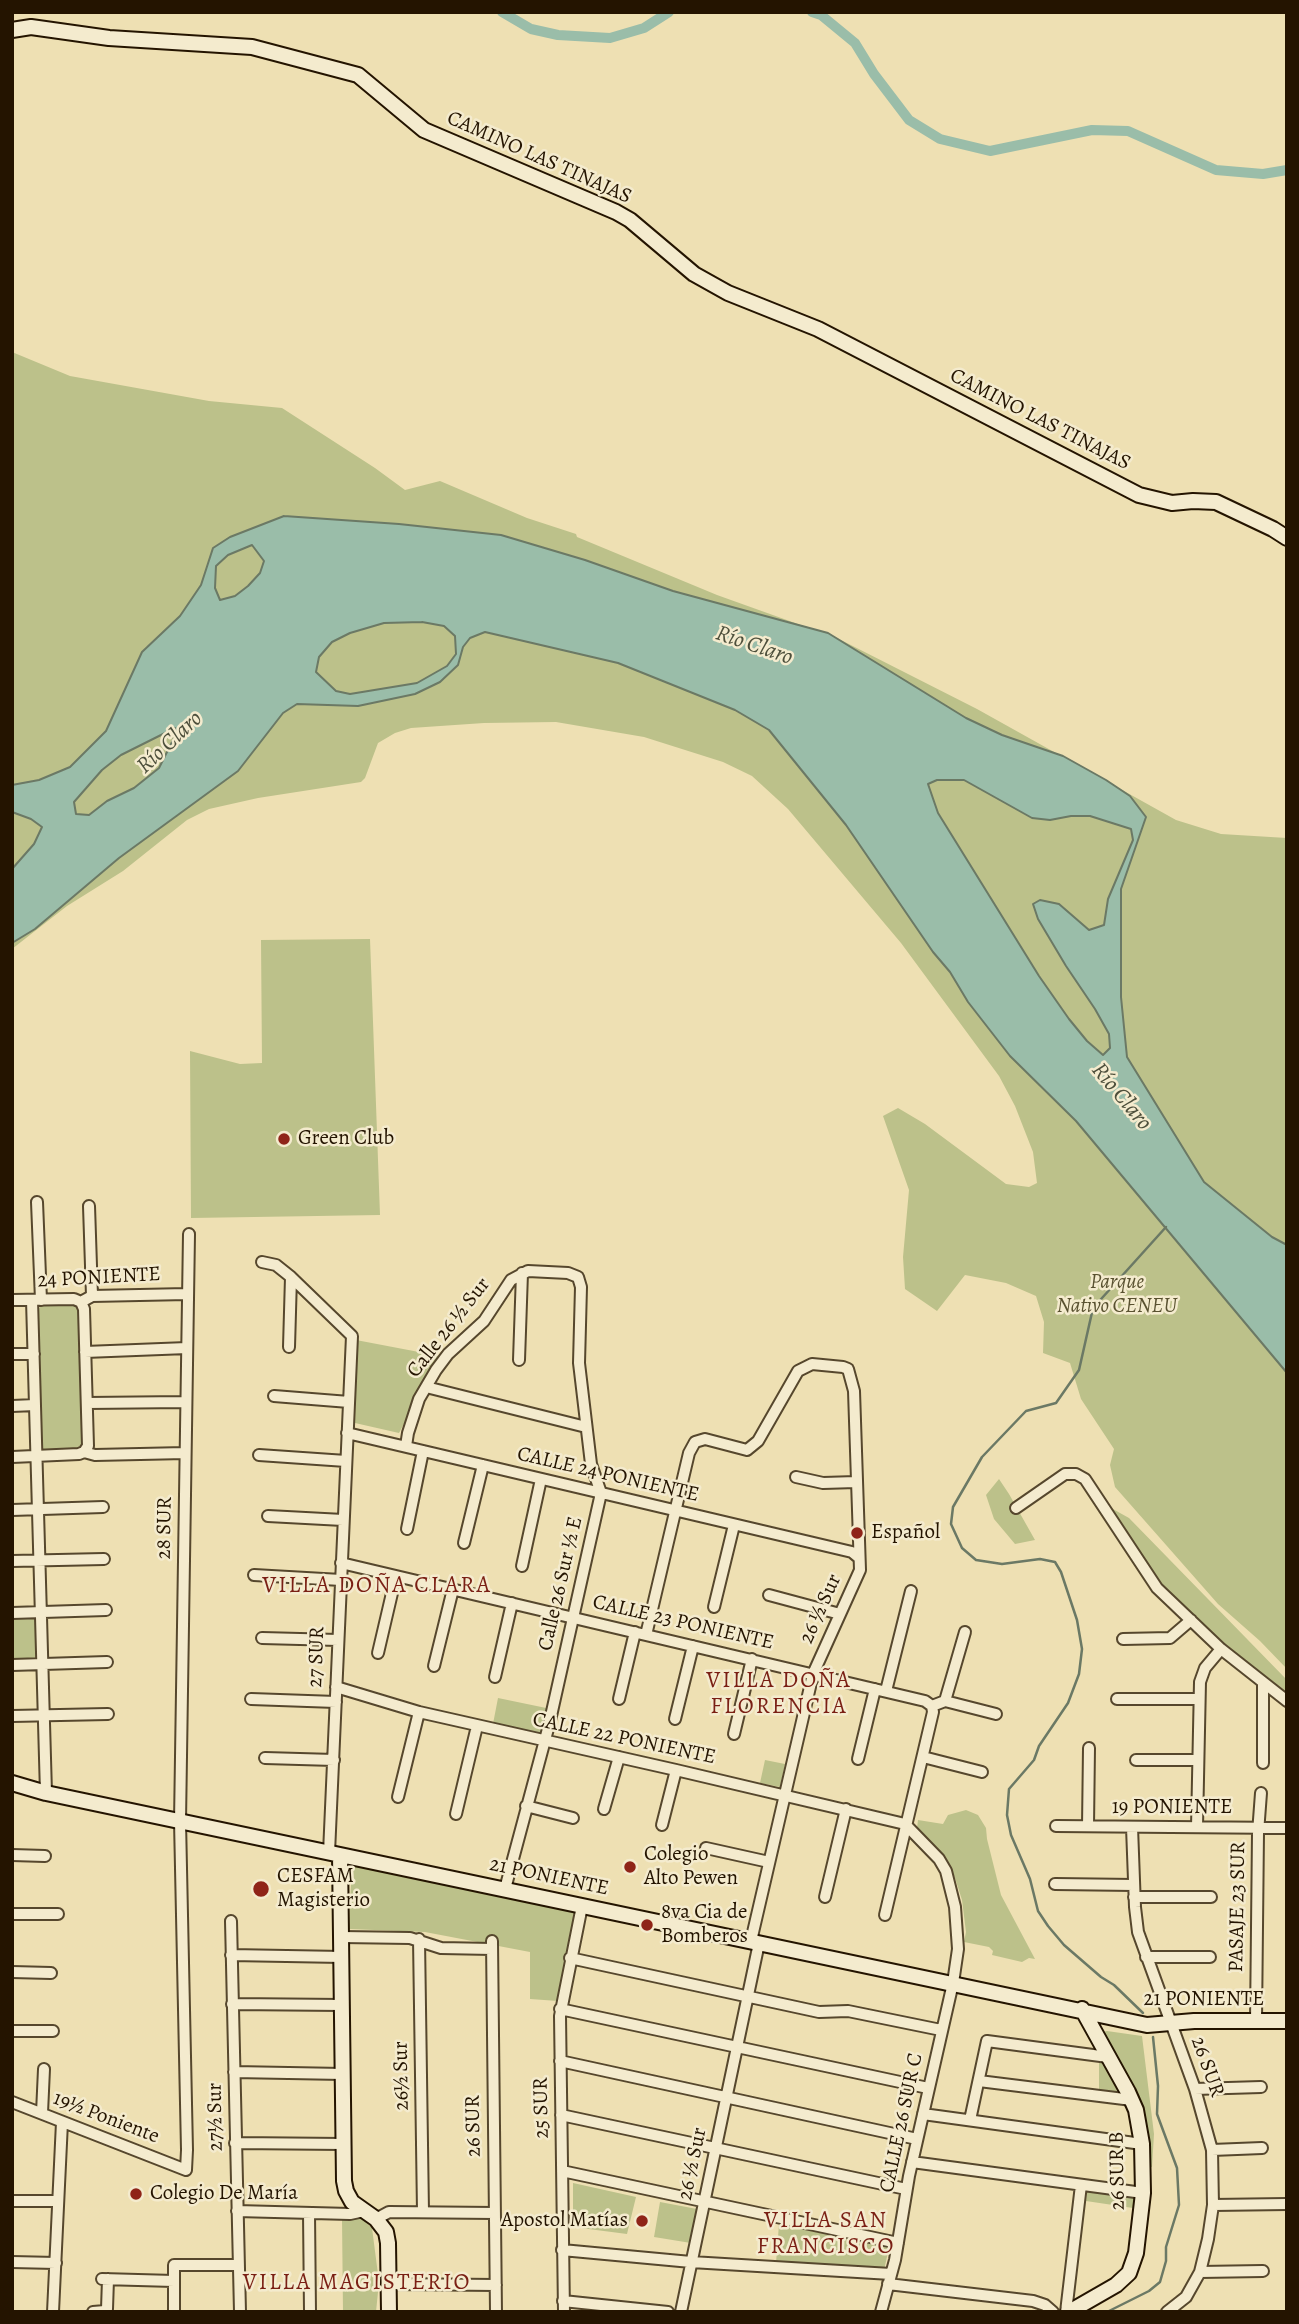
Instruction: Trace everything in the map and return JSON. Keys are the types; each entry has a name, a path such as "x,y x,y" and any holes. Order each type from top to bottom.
{"street":[{"name":"CAMINO LAS TINAJAS","path":"12,30 31,27 109,38 252,47 358,75 424,130 616,212 630,220 694,274 728,293 818,329 1139,495 1172,503 1216,502 1287,538"},
{"path":"37,1202 33,1354 46,1793"},
{"path":"84,1452 88,1442 84,1306 87,1299 89,1206"},
{"name":"28 SUR","path":"186,2170 180,1821 189,1234"},
{"path":"262,1262 276,1265 291,1277 289,1347"},
{"name":"Calle 26 Sur ½ E","path":"505,1889 545,1740 601,1493 591,1464 579,1363 580,1282 578,1277 568,1273 519,1274"},
{"path":"519,1274 519,1360"},
{"name":"Calle 26 ½ Sur","path":"406,1446 414,1414 426,1387 448,1354 484,1321 519,1274"},
{"name":"27 SUR","path":"291,1277 352,1336 334,1760 334,1854 342,1937 344,2144 346,2191 352,2202 383,2227 388,2243 389,2312"},
{"name":"24 PONIENTE","path":"12,1300 187,1294"},
{"path":"85,1352 187,1348"},
{"path":"12,1354 33,1354"},
{"name":"26 ½ Sur","path":"677,1511 695,1442 705,1439 747,1450 758,1441 798,1371 812,1364 844,1367 848,1370 854,1391 860,1570 813,1674 769,1862 748,1996 681,2312"},
{"path":"426,1387 586,1427"},
{"path":"274,1395 349,1402"},
{"path":"87,1403 185,1402"},
{"path":"12,1406 35,1405"},
{"name":"CALLE 24 PONIENTE","path":"348,1433 852,1552 858,1557"},
{"path":"407,1529 424,1451"},
{"path":"12,1457 76,1455 84,1452 96,1455 185,1453"},
{"path":"259,1455 346,1461"},
{"path":"464,1544 483,1465"},
{"path":"1016,1508 1065,1474 1076,1474 1086,1479 1152,1582 1221,1649 1287,1702"},
{"path":"796,1477 823,1483 856,1482"},
{"path":"523,1566 541,1479"},
{"path":"12,1510 103,1507"},
{"path":"619,1699 677,1511"},
{"path":"268,1516 343,1520"},
{"path":"714,1607 734,1525"},
{"path":"12,1561 104,1559"},
{"name":"CALLE 23 PONIENTE","path":"341,1563 925,1700 932,1706"},
{"path":"254,1575 341,1580"},
{"path":"378,1653 396,1576"},
{"path":"434,1666 453,1589"},
{"path":"858,1759 911,1591"},
{"path":"769,1595 840,1614"},
{"path":"495,1677 512,1603"},
{"path":"12,1613 106,1609"},
{"path":"1123,1639 1170,1638 1191,1620"},
{"path":"946,1701 965,1632"},
{"path":"262,1638 338,1640"},
{"path":"675,1719 693,1646"},
{"path":"1196,1827 1201,1675 1221,1649"},
{"path":"734,1734 752,1660"},
{"path":"12,1665 107,1662"},
{"path":"1263,1682 1263,1763"},
{"name":"CALLE 22 PONIENTE","path":"336,1687 419,1713 905,1824"},
{"path":"251,1699 336,1702"},
{"path":"1117,1699 1199,1699"},
{"path":"886,1915 933,1712 932,1706 946,1701 996,1714"},
{"path":"398,1797 419,1713"},
{"path":"12,1716 108,1714"},
{"path":"456,1814 477,1726"},
{"path":"1088,1826 1089,1748"},
{"path":"604,1809 619,1757"},
{"path":"923,1757 982,1772"},
{"path":"265,1758 334,1760"},
{"path":"1136,1760 1198,1759"},
{"path":"662,1825 676,1770"},
{"name":"21 PONIENTE","path":"12,1783 46,1793 1082,2009 1147,2025 1171,2022 1287,2021"},
{"name":"PASAJE 23 SUR","path":"1256,2021 1261,1793"},
{"path":"526,1806 573,1818"},
{"path":"825,1897 846,1810"},
{"name":"CALLE 26 SUR C","path":"881,2312 953,1983 958,1940 950,1882 939,1859 905,1824"},
{"name":"19 PONIENTE","path":"1056,1826 1287,1828"},
{"name":"26 SUR","path":"1132,1826 1136,1925 1195,2089 1212,2150 1213,2205 1200,2272 1186,2297 1167,2312"},
{"path":"706,1848 769,1862"},
{"path":"12,1855 46,1856"},
{"path":"1055,1884 1134,1885"},
{"path":"1134,1897 1211,1897"},
{"name":"25 SUR","path":"563,2306 560,2009 582,1906"},
{"path":"12,1914 58,1914"},
{"name":"27½ Sur","path":"231,1921 240,2312"},
{"path":"342,1937 419,1939"},
{"name":"26 SUR","path":"419,1939 440,1948 492,1945 496,2312"},
{"name":"26½ Sur","path":"419,1939 423,2212"},
{"path":"231,1955 342,1957"},
{"path":"1146,1956 1210,1957"},
{"path":"570,1958 819,2012 848,2011 941,2030"},
{"path":"12,1972 51,1973"},
{"path":"232,2004 342,2004"},
{"path":"560,2009 928,2088"},
{"name":"26 SUR B","path":"1068,2312 1116,2285 1129,2273 1136,2253 1143,2193 1139,2121 1132,2100 1082,2009"},
{"path":"12,2031 53,2031"},
{"path":"970,2120 987,2041 1108,2057"},
{"path":"560,2061 917,2138"},
{"path":"41,2113 44,2069"},
{"path":"234,2072 343,2074"},
{"path":"979,2081 1132,2100"},
{"path":"1195,2089 1261,2087"},
{"name":"19½ Poniente","path":"12,2102 186,2170"},
{"path":"923,2114 1142,2144"},
{"path":"561,2115 906,2189"},
{"path":"52,2312 62,2122"},
{"path":"235,2143 344,2144"},
{"path":"1212,2150 1262,2148"},
{"path":"912,2162 1143,2193"},
{"path":"562,2171 898,2242"},
{"path":"1068,2312 1081,2185"},
{"path":"12,2202 58,2202"},
{"path":"1213,2205 1287,2204"},
{"path":"237,2211 370,2215 389,2212 495,2213"},
{"path":"309,2213 310,2312"},
{"path":"562,2250 890,2279 1033,2301 1045,2305 1053,2312"},
{"path":"12,2262 56,2263"},
{"path":"174,2312 174,2265 238,2265"},
{"path":"1200,2272 1263,2271"},
{"path":"93,2312 107,2309 105,2279 174,2281"},
{"path":"388,2284 495,2285"},
{"path":"563,2306 668,2312"}],"green space":[{"name":"Parque Nativo CENEU","path":"12,352 70,376 209,401 282,408 405,490 440,481 527,518 576,534 577,537 717,595 837,638 977,709 1176,820 1221,834 1287,838 1287,1669 1218,1604 1115,1487 1110,1465 1114,1449 1081,1399 1070,1363 1043,1353 1044,1322 1036,1296 1006,1283 965,1275 937,1311 905,1289 903,1257 909,1190 883,1116 898,1108 925,1124 1006,1184 1029,1187 1037,1183 1033,1152 1015,1106 999,1076 901,943 788,809 752,776 723,762 644,737 556,722 411,728 378,743 361,782 258,798 209,809 187,820 123,871 67,906 12,949"},
{"name":"Green Club","path":"370,939 380,1215 191,1218 190,1051 240,1064 262,1063 261,940"},
{"path":"74,1304 81,1311 85,1443 78,1451 48,1453 42,1448 37,1311 42,1305"},
{"path":"356,1340 445,1357 421,1392 399,1433 355,1423"},
{"path":"999,1479 1035,1540 1015,1544 994,1519 986,1495"},
{"path":"1111,1508 1129,1518 1287,1680 1287,1697 1217,1642 1166,1593 1149,1572"},
{"path":"12,1618 37,1618 38,1659 12,1660"},
{"path":"498,1698 551,1709 545,1739 492,1729"},
{"path":"765,1760 785,1764 780,1787 760,1783"},
{"path":"966,1810 978,1815 986,1828 1001,1895 1035,1959 1029,1958 1022,1962 992,1955 993,1951 989,1947 964,1942 966,1932 962,1900 955,1878 945,1858 917,1828 918,1820 943,1824 948,1815"},
{"path":"352,1861 575,1910 558,2001 530,1999 530,1952 425,1932 349,1929"},
{"path":"1103,2032 1142,2036 1154,2134 1152,2167 1149,2167"},
{"path":"1099,2062 1107,2063 1123,2095 1099,2092"},
{"path":"573,2183 636,2197 627,2234 573,2227"},
{"path":"1087,2190 1135,2196 1133,2208 1086,2201"},
{"path":"660,2202 697,2209 691,2243 654,2237"},
{"path":"342,2218 361,2218 372,2228 379,2282 376,2312 343,2312"},
{"path":"779,2224 889,2248 884,2270 776,2263"}],"water":[{"name":"Río Claro","path":"284,516 501,535 585,560 673,591 828,633 966,718 1002,735 1063,756 1130,796 1146,817 1121,889 1121,997 1127,1057 1204,1182 1272,1237 1287,1245 1287,1373 1076,1121 1010,1056 968,1002 950,972 933,952 846,825 769,730 735,710 618,663 485,632 470,638 463,647 458,665 440,682 415,694 358,706 297,704 283,713 238,771 119,858 35,929 12,943 12,869 34,844 42,827 31,819 12,812 12,785 39,780 70,767 106,731 142,652 180,616 201,585 213,548 230,537","holes":["252,545 264,561 260,573 248,586 235,596 220,600 215,588 216,566 228,555","422,622 444,626 455,636 456,654 447,666 417,683 350,694 336,691 316,672 319,657 332,642 350,633 384,623","175,728 174,738 159,768 134,788 107,801 89,815 76,814 74,802 102,770 121,755","937,780 964,780 1032,818 1050,820 1090,816 1131,829 1133,840 1108,899 1104,925 1089,930 1059,904 1040,900 1033,904 1038,919 1109,1034 1110,1048 1103,1055 1069,1019 1039,976 938,813 928,784"]}],"waterway":[{"path":"502,12 531,29 558,35 610,38 644,28 669,12"},
{"path":"812,12 821,15 855,43 874,74 909,120 940,139 990,151 1092,130 1128,131 1216,170 1263,174 1287,170"},
{"path":"1143,2013 1114,1985 1064,1945 1048,1926 1038,1911 1030,1879 1011,1835 1007,1815 1009,1789 1034,1760 1039,1746 1068,1703 1079,1674 1082,1649 1077,1620 1061,1572 1055,1562 1040,1559 1002,1564 976,1560 962,1548 951,1524 953,1507 982,1457 1026,1411 1056,1403 1079,1370 1093,1308 1166,1227"},
{"path":"1107,2312 1149,2291 1160,2282 1166,2261 1166,2247 1179,2205 1177,2168 1157,2114 1158,2086 1153,2037"}],"place":[{"name":"Green Club","path":"284,1139"},
{"name":"Español","path":"857,1533"},
{"name":"Colegio Alto Pewen","path":"630,1867"},
{"name":"CESFAM Magisterio","path":"261,1889"},
{"name":"8va Cia de Bomberos","path":"647,1925"},
{"name":"Colegio De María","path":"136,2194"},
{"name":"Apostol Matías","path":"642,2221"}],"district":[{"name":"VILLA DOÑA CLARA","path":"377,1586"},
{"name":"VILLA DOÑA FLORENCIA","path":"779,1694"},
{"name":"VILLA SAN FRANCISCO","path":"826,2234"},
{"name":"VILLA MAGISTERIO","path":"357,2283"}]}
